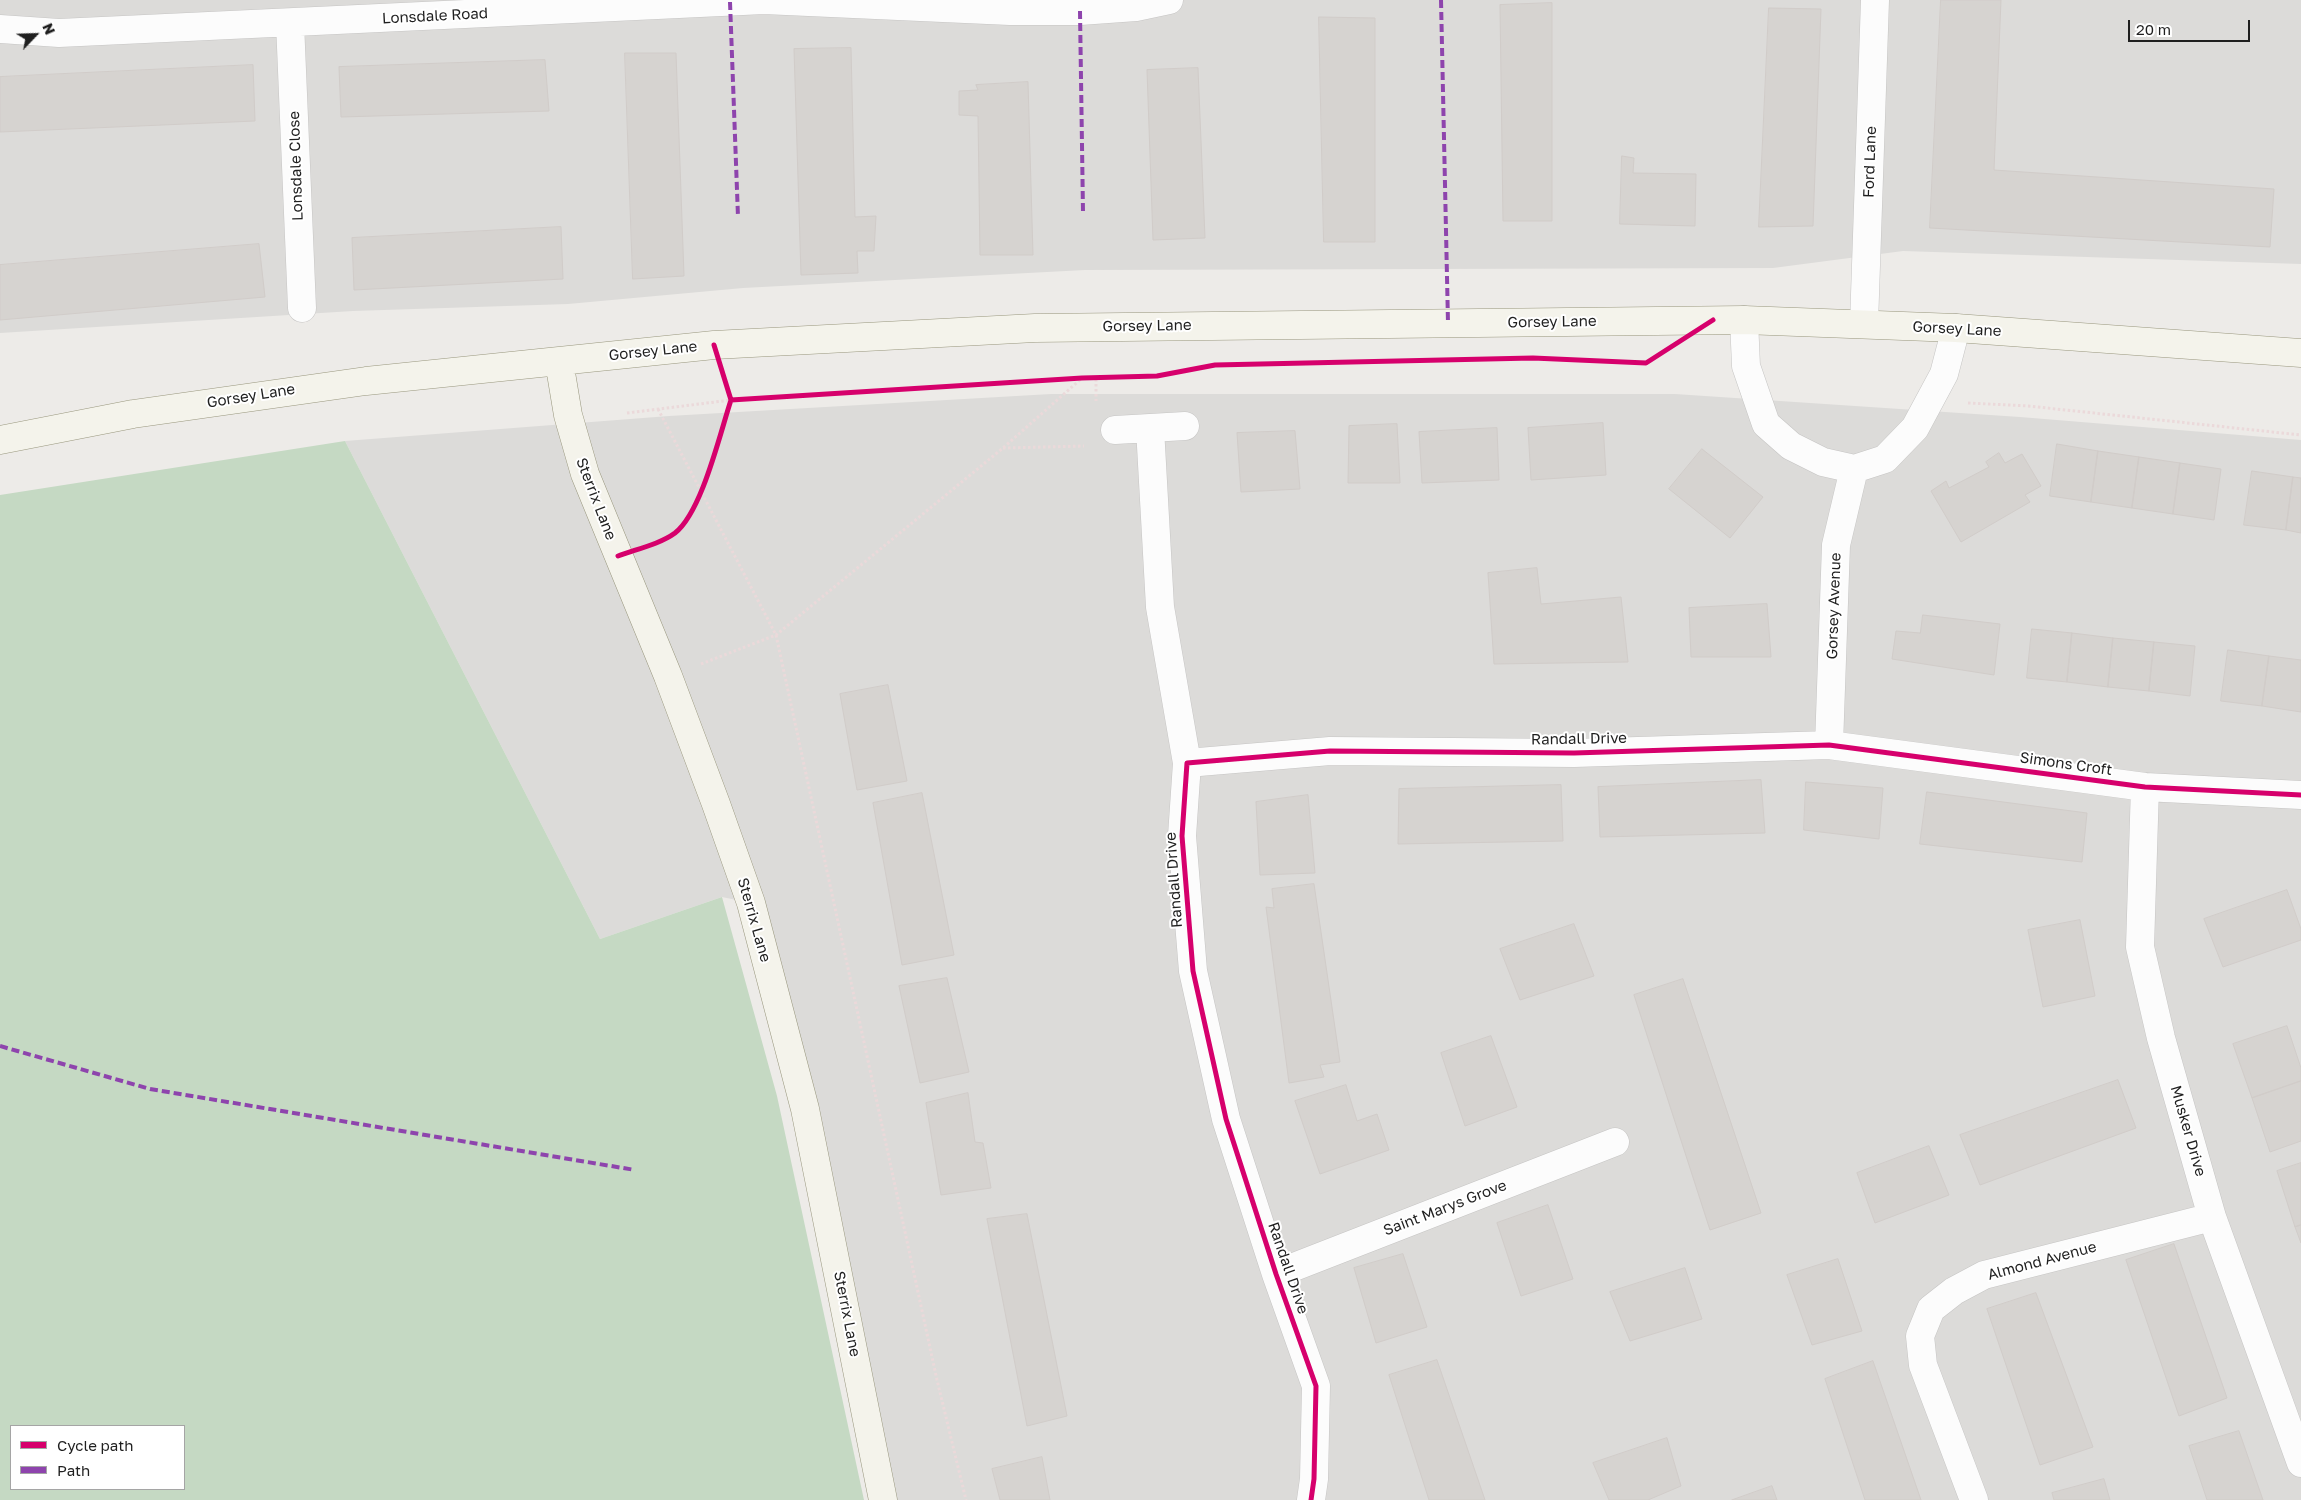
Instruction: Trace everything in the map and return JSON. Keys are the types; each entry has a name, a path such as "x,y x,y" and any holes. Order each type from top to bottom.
{"main road":[{"name":"Gorsey Lane","path":"0,440 134,414 296,389 714,345 1035,328 1744,320 1956,328 2301,353"},
{"name":"Sterrix Lane","path":"559,361 568,415 585,474 668,676 751,903 803,1099 883,1500"}],"street":[{"name":"Lonsdale Road","path":"0,29 59,33 290,24 764,0 1010,11 1080,11 1136,7 1169,0"},
{"name":"Ford Lane","path":"1864,324 1875,0"},
{"name":"Lonsdale Close","path":"290,24 302,308"},
{"path":"1744,320 1746,366 1766,424 1791,446 1822,462 1854,469 1885,459 1915,428 1944,374 1956,328"},
{"path":"1115,430 1185,426"},
{"name":"Randall Drive","path":"1150,428 1160,606 1187,763 1182,836 1194,971 1226,1119 1276,1274 1316,1386 1314,1479 1311,1500"},
{"name":"Gorsey Avenue","path":"1829,745 1836,545 1854,469"},
{"name":"Randall Drive","path":"1187,763 1330,752 1574,753 1829,745"},
{"name":"Simons Croft","path":"1829,745 2144,787 2301,795"},
{"name":"Musker Drive","path":"2144,787 2140,947 2161,1038 2212,1217 2301,1463"},
{"name":"Saint Marys Grove","path":"1276,1274 1614,1142"},
{"name":"Almond Avenue","path":"1974,1500 1923,1365 1920,1336 1931,1309 1954,1291 1984,1275 2212,1217"}],"path":[{"path":"714,345 731,400 728,409"},
{"path":"668,676 776,635 1002,448 1082,378"},
{"path":"1072,379 1105,379"},
{"path":"627,413 741,399"},
{"path":"1963,403 2028,406 2301,435"},
{"path":"658,409 776,635 933,1360 966,1500"},
{"path":"1002,448 1087,446"},
{"path":"698,498 704,482"}],"shaded area":[{"path":"0,0 2301,0 2301,264 1903,251 1773,268 1085,270 743,288 568,304 353,311 0,333"},
{"path":"1051,394 1675,394 2020,417 2301,440 2301,1500 883,1500 751,903 722,897 600,939 345,441 669,416"}],"green space":[{"path":"345,441 600,939 722,897 777,1096 864,1500 0,1500 0,495"}],"building":[{"path":"1941,0 2001,0 1994,170 2274,189 2270,247 1930,228"},
{"path":"1552,3 1552,221 1503,221 1500,5"},
{"path":"1769,8 1821,9 1813,226 1759,227"},
{"path":"1319,17 1375,18 1375,242 1324,242"},
{"path":"851,48 855,217 876,216 874,251 857,251 858,273 801,275 794,49"},
{"path":"625,53 676,53 684,276 633,279"},
{"path":"545,60 549,111 341,117 339,67"},
{"path":"253,65 255,121 0,132 0,77"},
{"path":"1198,68 1205,238 1153,240 1147,70"},
{"path":"1028,82 1033,255 980,255 978,116 959,115 959,91 978,90 976,85"},
{"path":"1622,156 1634,158 1633,173 1696,174 1695,226 1620,224"},
{"path":"561,227 563,279 354,290 352,238"},
{"path":"259,244 265,297 0,320 0,265"},
{"path":"1603,423 1606,475 1531,480 1528,428"},
{"path":"1397,424 1400,483 1348,483 1349,426"},
{"path":"1497,428 1499,480 1422,483 1419,432"},
{"path":"1295,431 1300,489 1241,492 1237,433"},
{"path":"2057,444 2098,451 2091,502 2050,496"},
{"path":"1702,449 1763,497 1730,538 1669,489"},
{"path":"2098,451 2139,457 2132,508 2091,502"},
{"path":"1999,453 2005,463 2022,454 2041,486 2025,495 2030,502 1961,542 1931,491 1946,481 1949,488 1989,467 1986,462"},
{"path":"2139,457 2180,463 2173,514 2132,508"},
{"path":"2180,463 2221,469 2214,520 2173,514"},
{"path":"2252,471 2293,477 2286,530 2244,525"},
{"path":"2293,477 2301,478 2301,533 2286,530"},
{"path":"1537,568 1541,604 1621,597 1628,662 1494,664 1488,573"},
{"path":"1767,604 1771,657 1691,657 1689,608"},
{"path":"1923,615 2000,624 1994,675 1892,659 1896,631 1920,633"},
{"path":"2032,629 2072,633 2067,682 2027,678"},
{"path":"2072,633 2113,638 2108,687 2067,682"},
{"path":"2113,638 2154,642 2149,691 2108,687"},
{"path":"2154,642 2195,646 2190,696 2149,691"},
{"path":"2228,650 2269,656 2262,706 2221,701"},
{"path":"2269,656 2301,660 2301,712 2262,706"},
{"path":"888,685 907,781 857,790 840,694"},
{"path":"1761,780 1765,833 1600,837 1598,787"},
{"path":"1806,782 1883,788 1879,839 1804,830"},
{"path":"1561,785 1563,841 1398,844 1399,789"},
{"path":"1927,792 2087,813 2082,862 1920,844"},
{"path":"922,793 954,955 902,965 873,803"},
{"path":"1308,795 1315,873 1260,875 1256,802"},
{"path":"1314,884 1340,1062 1320,1065 1324,1077 1289,1083 1266,907 1274,908 1272,889"},
{"path":"2287,890 2301,929 2301,940 2223,967 2204,919"},
{"path":"2080,920 2095,996 2043,1007 2028,930"},
{"path":"1574,924 1594,976 1520,1000 1500,949"},
{"path":"947,978 969,1072 920,1083 899,986"},
{"path":"1683,979 1761,1213 1710,1230 1634,995"},
{"path":"2287,1026 2301,1068 2301,1081 2252,1098 2233,1044"},
{"path":"1491,1036 1517,1107 1465,1126 1441,1053"},
{"path":"2118,1080 2136,1128 1980,1185 1960,1135"},
{"path":"2301,1081 2301,1141 2270,1152 2252,1098"},
{"path":"1346,1085 1357,1121 1377,1114 1389,1150 1320,1174 1295,1101"},
{"path":"968,1093 975,1142 983,1143 991,1188 941,1195 926,1103"},
{"path":"1929,1146 1949,1195 1875,1223 1857,1173"},
{"path":"2301,1163 2301,1225 2295,1227 2277,1171"},
{"path":"1548,1205 1573,1279 1521,1296 1497,1223"},
{"path":"1027,1214 1067,1416 1027,1426 987,1219"},
{"path":"2301,1225 2301,1243 2295,1227"},
{"path":"2174,1244 2227,1398 2179,1416 2126,1260"},
{"path":"1403,1254 1427,1327 1376,1343 1354,1268"},
{"path":"1838,1259 1862,1331 1812,1345 1787,1275"},
{"path":"1685,1268 1702,1319 1630,1341 1610,1292"},
{"path":"2036,1293 2093,1447 2040,1465 1987,1309"},
{"path":"1437,1360 1485,1500 1429,1500 1389,1375"},
{"path":"1873,1361 1921,1500 1865,1500 1825,1379"},
{"path":"2239,1431 2263,1500 2207,1500 2189,1446"},
{"path":"1667,1438 1681,1486 1648,1500 1609,1500 1593,1463"},
{"path":"1042,1457 1050,1500 1000,1500 992,1469"},
{"path":"2104,1479 2110,1500 2054,1500 2052,1493"},
{"path":"1772,1486 1777,1500 1732,1500"}],"marked path":[{"path":"1441,0 1448,323"},
{"path":"730,2 738,217"},
{"path":"1080,11 1083,212"},
{"path":"0,1046 150,1089 635,1170"}],"cycle path":[{"path":"714,345 731,400 1082,378 1157,376 1215,365 1533,358 1646,363 1713,320"},
{"path":"618,556 662,540 675,533 685,523 702,490 731,400"},
{"path":"1311,1500 1314,1479 1316,1386 1276,1274 1226,1119 1193,971 1182,836 1187,763 1330,751 1574,753 1829,745 2145,787 2301,795"}]}
